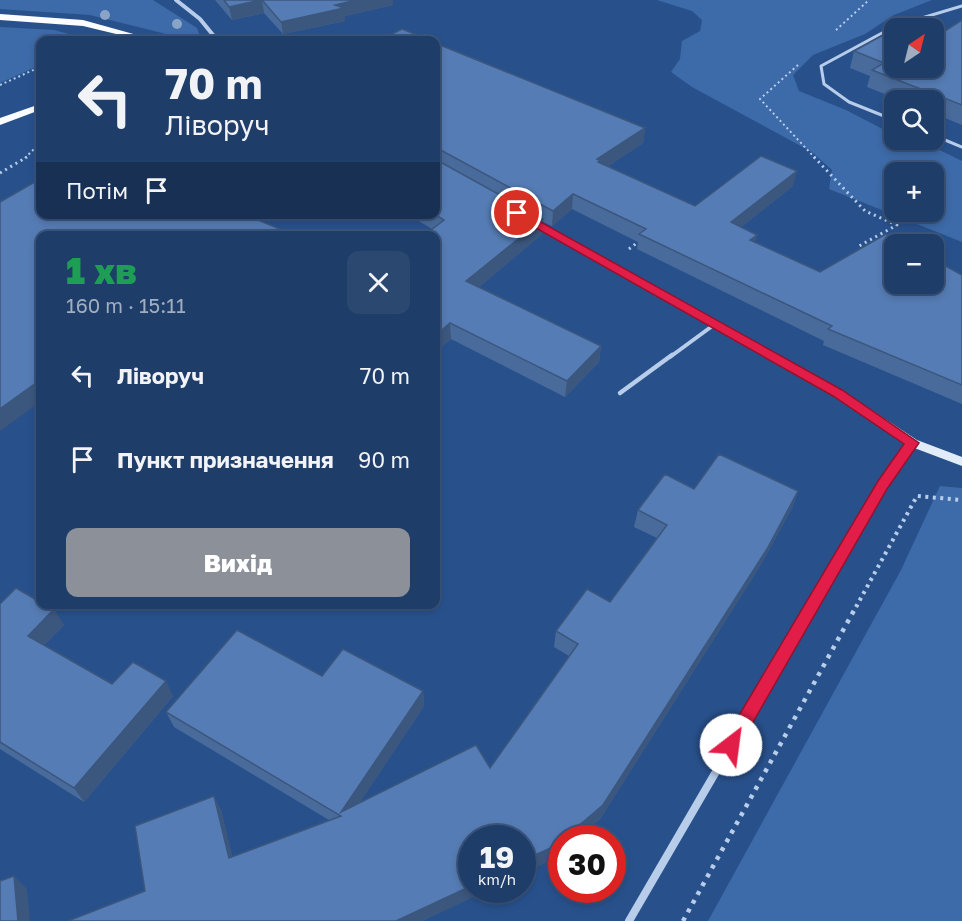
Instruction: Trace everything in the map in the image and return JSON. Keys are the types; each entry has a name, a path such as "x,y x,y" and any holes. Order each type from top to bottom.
{"main road":[{"path":"0,17 83,23 134,36"},
{"path":"0,122 36,108"},
{"path":"517,213 847,399 912,443 962,462"}],"street":[{"path":"176,0 200,19 213,36"},
{"path":"629,921 882,485 912,443"}],"lane":[{"path":"884,116 849,102 824,84 821,66 895,26 962,6"},
{"path":"944,140 962,147"},
{"path":"620,393 715,324"}],"path":[{"path":"0,85 36,69"},
{"path":"0,173 32,154 36,145"},
{"path":"859,246 897,225 866,211"},
{"path":"623,253 651,232"},
{"path":"30,401 36,405"},
{"path":"682,921 917,496 962,501"}],"shaded area":[{"path":"0,0 153,0 197,28 200,36 174,36 90,15 0,9"},
{"path":"657,0 932,0 889,18 884,18 884,22 865,34 813,55 793,75 799,91 846,110 884,130 884,150 938,150 962,161 962,242 912,222 944,222 944,162 884,162 884,211 829,189 832,170 812,152 692,87 671,72 680,59 682,41 700,31 702,20 692,11"},
{"path":"0,27 54,30 76,36 36,36 36,67 0,83"},
{"path":"940,486 962,488 962,921 708,921 901,570"}],"building":[{"path":"224,0 261,0 229,7"},
{"path":"262,0 356,0 335,5 344,8 281,22"},
{"path":"962,20 962,105 944,98 944,90 923,90 893,78 944,78 944,32"},
{"path":"402,29 420,36 388,36"},
{"path":"884,34 884,63 854,51"},
{"path":"440,45 645,128 597,159 600,160 598,162 695,206 761,156 797,171 731,222 757,235 750,240 820,272 884,235 884,294 944,294 944,265 962,275 962,385 828,329 832,326 639,234 646,229 573,194 553,211 440,150"},
{"path":"884,63 884,75 872,70"},
{"path":"440,162 543,219 466,281 601,346 567,381 450,323 440,332 440,231 430,231 444,220 440,218"},
{"path":"36,181 36,219 256,219 284,231 36,231 36,383 0,409 0,202"},
{"path":"719,454 798,491 767,549 603,805 579,825 548,825 548,849 536,855 536,825 458,825 458,892 396,921 68,921 145,891 135,826 214,796 229,858 341,816 166,712 237,630 322,676 343,649 423,691 341,812 476,745 490,768 578,644 556,631 587,589 610,602 667,525 638,510 665,474 694,489"},
{"path":"16,588 36,600 36,609 54,609 28,636 112,684 133,662 166,681 74,788 0,742 0,604"},
{"path":"14,876 18,921 0,921 0,881"}],"route":[{"path":"517,213 837,393 877,417 912,443 882,485 731,745"}]}
